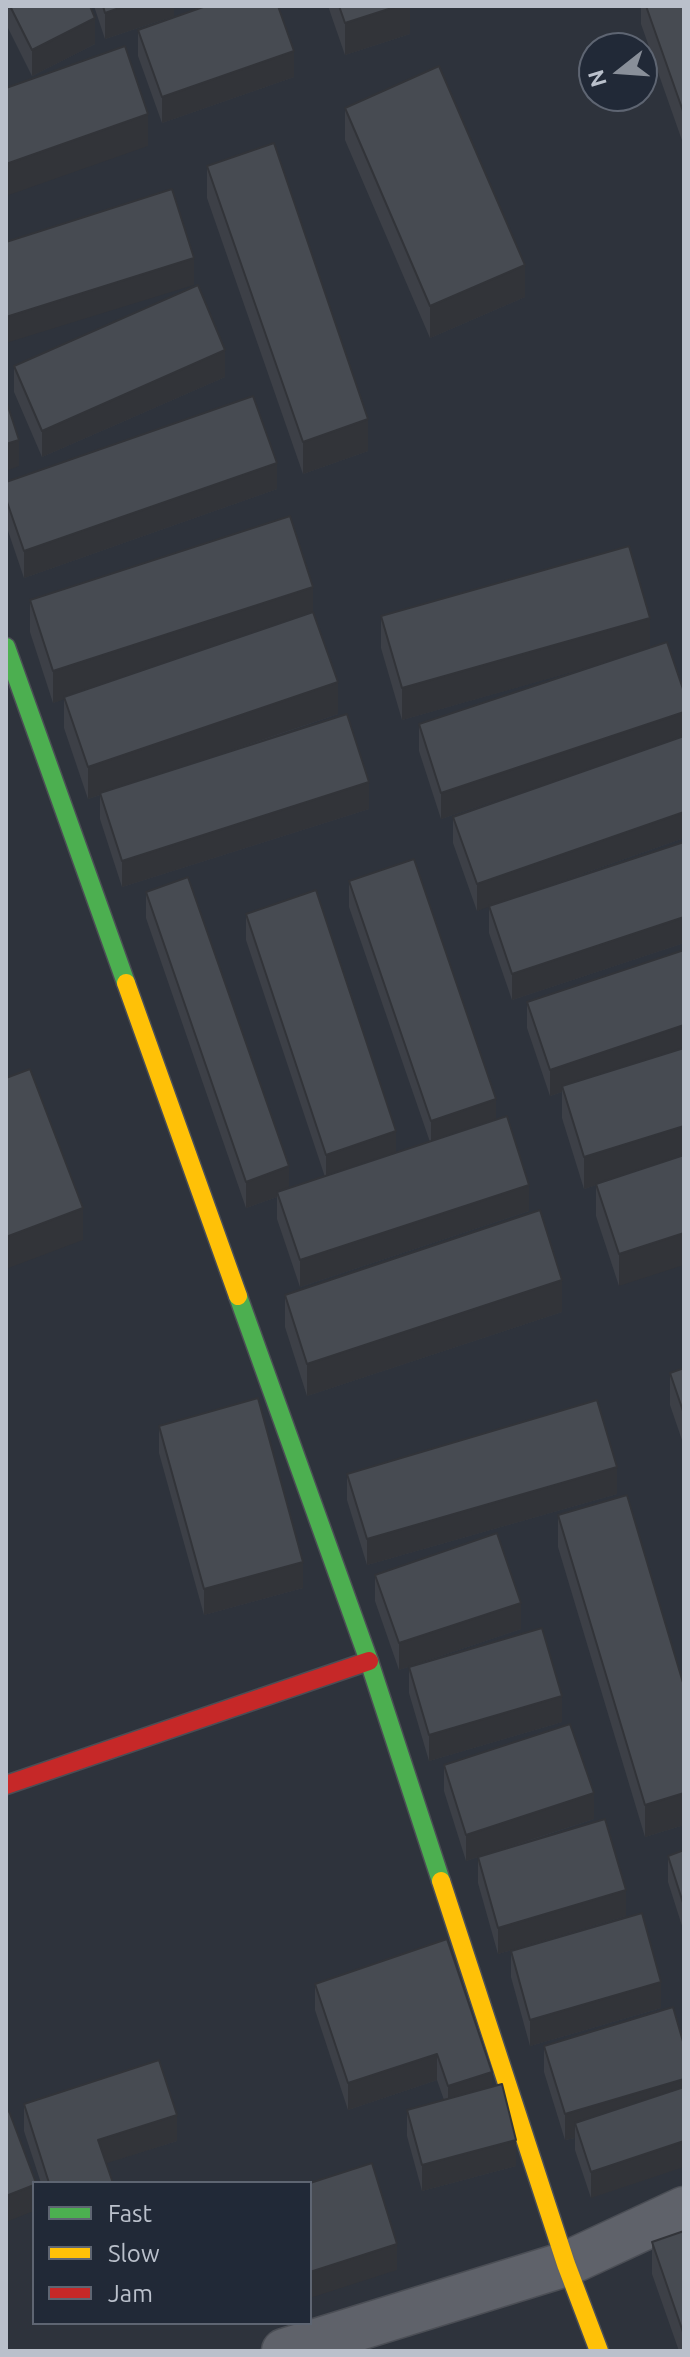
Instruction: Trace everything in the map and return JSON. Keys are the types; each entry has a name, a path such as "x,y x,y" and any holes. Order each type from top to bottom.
{"street":[{"path":"6,647 369,1661 566,2264 599,2351"},
{"path":"6,1785 369,1661"},
{"path":"284,2351 566,2264 684,2209"}],"building":[{"path":"10,6 90,6 95,18 32,50"},
{"path":"103,6 125,6 105,13"},
{"path":"206,6 278,6 294,51 162,97 138,30"},
{"path":"339,6 398,6 345,23"},
{"path":"646,6 684,6 684,114 658,40 658,32 655,32"},
{"path":"125,46 148,114 6,164 6,88"},
{"path":"439,66 525,265 430,306 345,108"},
{"path":"274,143 368,419 303,442 207,166"},
{"path":"172,189 194,258 6,317 6,242"},
{"path":"198,285 225,350 42,431 14,366"},
{"path":"253,396 277,463 24,551 6,499 6,482"},
{"path":"6,400 19,440 6,444"},
{"path":"290,516 313,587 53,671 30,600"},
{"path":"629,546 650,618 402,688 381,616"},
{"path":"313,612 338,682 88,767 64,697"},
{"path":"667,642 684,692 684,712 441,793 419,724"},
{"path":"347,714 369,782 122,861 100,793"},
{"path":"684,736 684,812 477,884 453,817"},
{"path":"684,842 684,917 512,974 489,906"},
{"path":"414,859 496,1099 431,1121 349,881"},
{"path":"188,877 289,1166 246,1182 146,892"},
{"path":"316,890 396,1131 326,1155 246,914"},
{"path":"684,950 684,1025 550,1070 527,1002"},
{"path":"684,1048 684,1126 584,1157 562,1086"},
{"path":"30,1069 83,1208 6,1237 6,1078"},
{"path":"507,1116 529,1185 300,1260 277,1192"},
{"path":"684,1155 684,1233 619,1254 596,1184"},
{"path":"540,1210 562,1280 307,1364 285,1295"},
{"path":"684,1368 684,1414 670,1373"},
{"path":"258,1398 303,1562 204,1589 159,1426"},
{"path":"597,1400 617,1467 367,1539 347,1474"},
{"path":"627,1495 684,1686 684,1793 645,1805 558,1515"},
{"path":"497,1533 521,1603 399,1643 375,1575"},
{"path":"542,1628 562,1696 429,1735 409,1667"},
{"path":"570,1724 594,1793 466,1835 444,1765"},
{"path":"605,1819 626,1890 498,1928 478,1857"},
{"path":"684,1850 684,1906 668,1856"},
{"path":"642,1913 661,1982 530,2020 511,1951"},
{"path":"447,1939 492,2072 448,2086 437,2054 348,2083 315,1984"},
{"path":"673,2007 684,2045 684,2079 565,2114 544,2046"},
{"path":"159,2060 177,2115 98,2140 112,2181 48,2181 24,2104"},
{"path":"502,2084 516,2140 422,2165 407,2110"},
{"path":"684,2087 684,2141 591,2172 575,2123"},
{"path":"9,2111 35,2181 32,2181 32,2186 6,2196 6,2112"},
{"path":"372,2163 397,2244 312,2271 312,2182"},
{"path":"684,2231 684,2335 652,2242"}],"traffic: fast":[{"path":"6,647 126,983"},
{"path":"238,1296 369,1661 441,1881"}],"traffic: slow":[{"path":"126,983 238,1296"},
{"path":"441,1881 566,2264 599,2351"}],"traffic: jam":[{"path":"6,1785 369,1661"}]}
